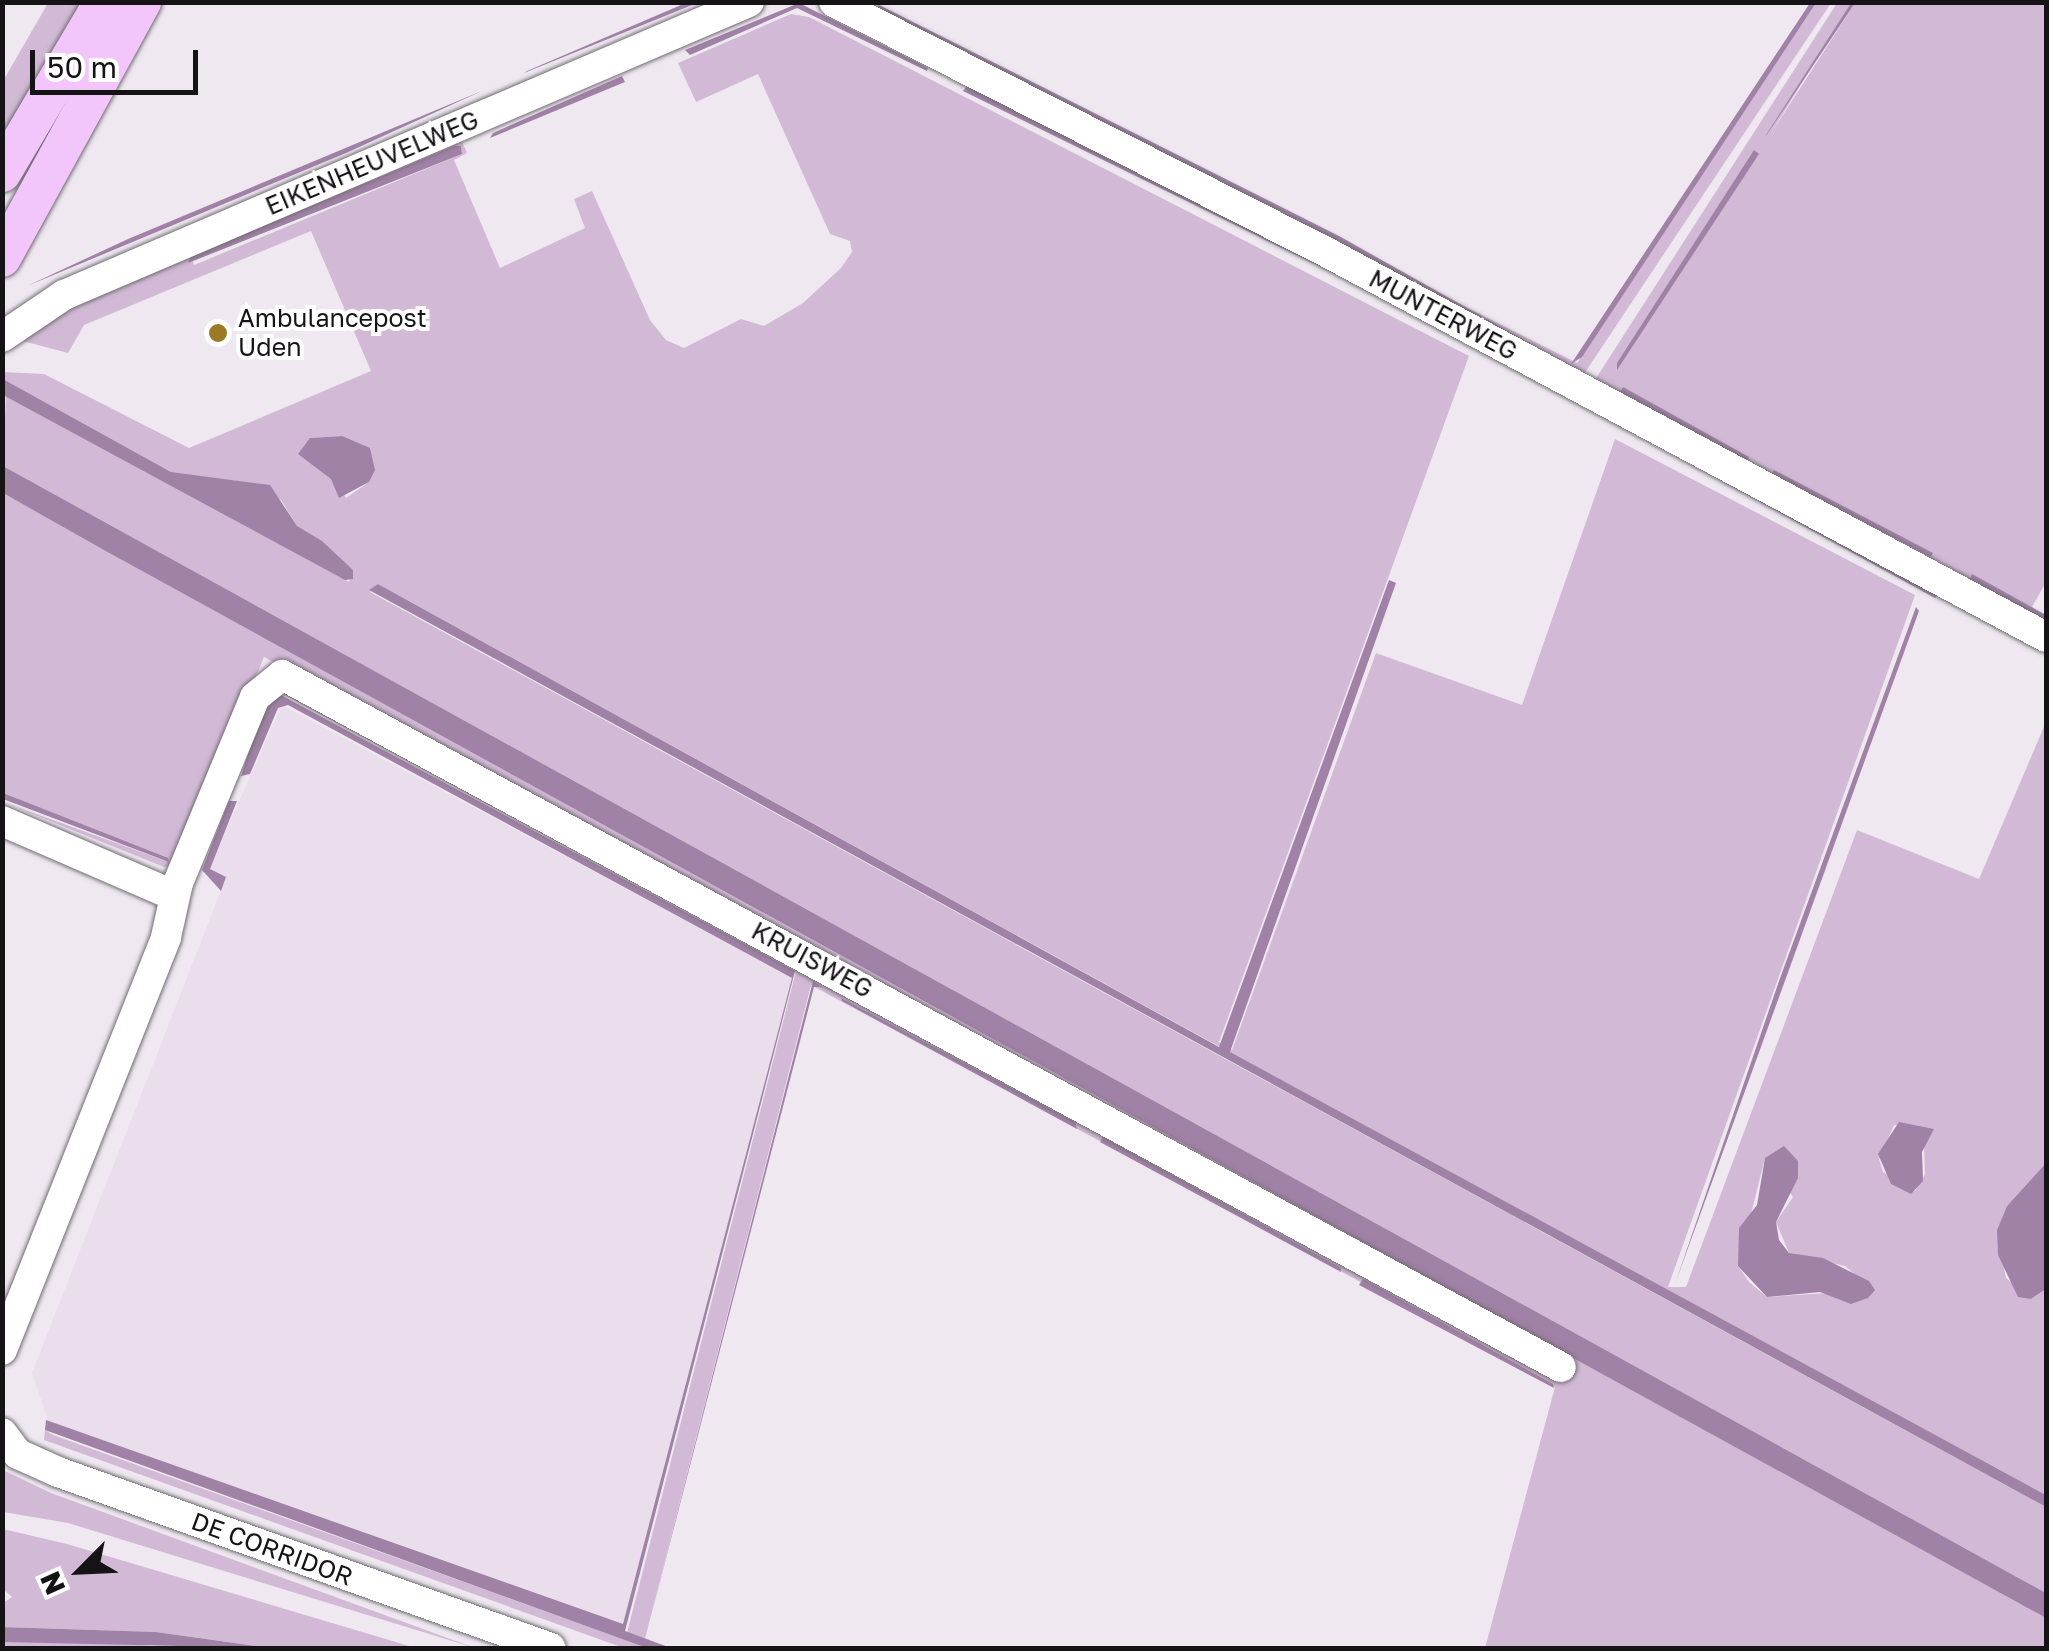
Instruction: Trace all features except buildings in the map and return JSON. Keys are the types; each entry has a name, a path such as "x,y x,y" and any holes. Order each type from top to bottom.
{"main road":[{"path":"2,173 103,2"},
{"path":"2,258 142,2"}],"street":[{"name":"EIKENHEUVELWEG","path":"2,337 64,295 749,2"},
{"name":"MUNTERWEG","path":"834,2 1328,253 2046,637"},
{"name":"KRUISWEG","path":"2,1350 166,937 173,895 255,698 282,675 1561,1367"},
{"path":"2,821 173,895"},
{"name":"DE CORRIDOR","path":"2,1433 18,1454 58,1472 551,1648"}],"shaded area":[{"path":"688,2 697,3 524,73 527,71"},
{"path":"48,3 97,3 3,157 3,81"},
{"path":"799,3 928,68 927,71 797,8 690,55 685,50"},
{"path":"850,3 875,3 876,9 1577,363 1816,3 1831,3 1582,377"},
{"path":"1810,3 1816,3 1582,357 1571,364"},
{"path":"1837,3 1851,3 1768,138 1855,3 2046,3 2046,582 2032,607 1972,575 2046,621 1593,383","holes":["1622,388 1748,457 1746,461 1621,393"]},
{"path":"1851,3 1855,3 1766,136 1766,135"},
{"path":"879,5 1339,236 1545,352 876,9"},
{"path":"791,14 809,17 1469,356 1219,1042 1232,1050 1376,653 1522,705 1615,439 1915,595 1668,1287 1686,1287 1857,830 1979,879 2046,722 2046,1163 2007,1206 1997,1231 2006,1278 2031,1299 2046,1289 2046,1495 378,584 370,592 2046,1507 2046,1593 3,466 6,395 349,582 353,570 297,526 281,500 234,480 222,484 171,472 3,379 3,372 44,374 189,448 371,371 311,231 84,325 68,353 19,340 18,330 461,139 467,153 454,160 500,268 585,228 574,199 592,191 650,320 666,340 684,348 741,319 764,326 803,303 841,268 852,252 850,241 830,234 758,74 696,102 678,63","holes":["454,146 461,146 462,154 194,265 191,256","342,436 369,482 346,498 310,438","1894,1125 1915,1127 1924,1146 1925,1174 1915,1191 1883,1172 1879,1159","1765,1158 1793,1197 1776,1222 1789,1253 1845,1266 1874,1290 1767,1297 1738,1266"]},
{"path":"622,76 625,82 490,138 493,133"},
{"path":"967,86 1230,216 1376,294 963,91"},
{"path":"484,90 346,153 27,286 128,239"},
{"path":"461,146 462,154 188,263 191,256"},
{"path":"1754,150 1759,154 1617,370 1617,363"},
{"path":"3,379 171,472 270,485 297,526 322,541 353,570 353,579 345,580 3,395"},
{"path":"1623,387 1749,457 1747,462 1620,392"},
{"path":"1591,409 1938,594 1935,598"},
{"path":"342,436 370,448 375,470 369,482 339,498 331,479 298,454 310,438"},
{"path":"3,466 2046,1593 2046,1618 104,550 3,493"},
{"path":"1774,470 1933,553 1931,557 1772,474"},
{"path":"3,493 2046,1618 2046,1648 1485,1648 1555,1387 811,985 645,1639 627,1633 796,971 283,694 285,688 1563,1363 264,657 182,860 164,867 3,802 169,862 3,793"},
{"path":"1972,574 2046,615 2046,621 1970,579"},
{"path":"1389,580 1396,583 1230,1052 2046,1495 2046,1507 369,590 378,584 1219,1047"},
{"path":"1916,607 1919,611 1675,1284 1779,981"},
{"path":"279,694 795,971 625,1631 671,1648 647,1648 45,1430 46,1420 623,1624 792,978 288,705 278,708 250,774 241,776 262,711"},
{"path":"282,705 793,978 622,1635 51,1429 32,1373 226,878 209,869"},
{"path":"3,793 168,858 169,862 3,799"},
{"path":"229,801 237,801 210,869 226,877 221,891 202,870"},
{"path":"813,981 822,987 814,987 649,1624"},
{"path":"841,998 1075,1122 1077,1129 842,1001"},
{"path":"1899,1122 1934,1129 1922,1152 1923,1181 1911,1194 1891,1184 1878,1154"},
{"path":"1103,1137 1341,1268 1341,1272 1100,1142"},
{"path":"1784,1146 1798,1161 1798,1178 1776,1222 1779,1240 1789,1253 1823,1258 1869,1281 1875,1290 1868,1298 1851,1304 1820,1292 1767,1297 1738,1266 1739,1228 1757,1205 1765,1158"},
{"path":"2046,1163 2046,1289 2031,1299 2018,1297 1998,1255 1997,1230 2007,1206"},
{"path":"1363,1279 1553,1384 1554,1388 1359,1285"},
{"path":"45,1430 648,1648 624,1648 44,1440"},
{"path":"3,1470 51,1493 475,1648 68,1523 3,1512"},
{"path":"3,1529 67,1544 416,1648 271,1648 156,1632 3,1627 2,1604 12,1597 3,1589"},
{"path":"2,1627 156,1632 271,1648 3,1642"},
{"path":"26,1639 171,1648 3,1648 2,1642"}],"place":[{"name":"Ambulancepost Uden","path":"218,333"}]}
